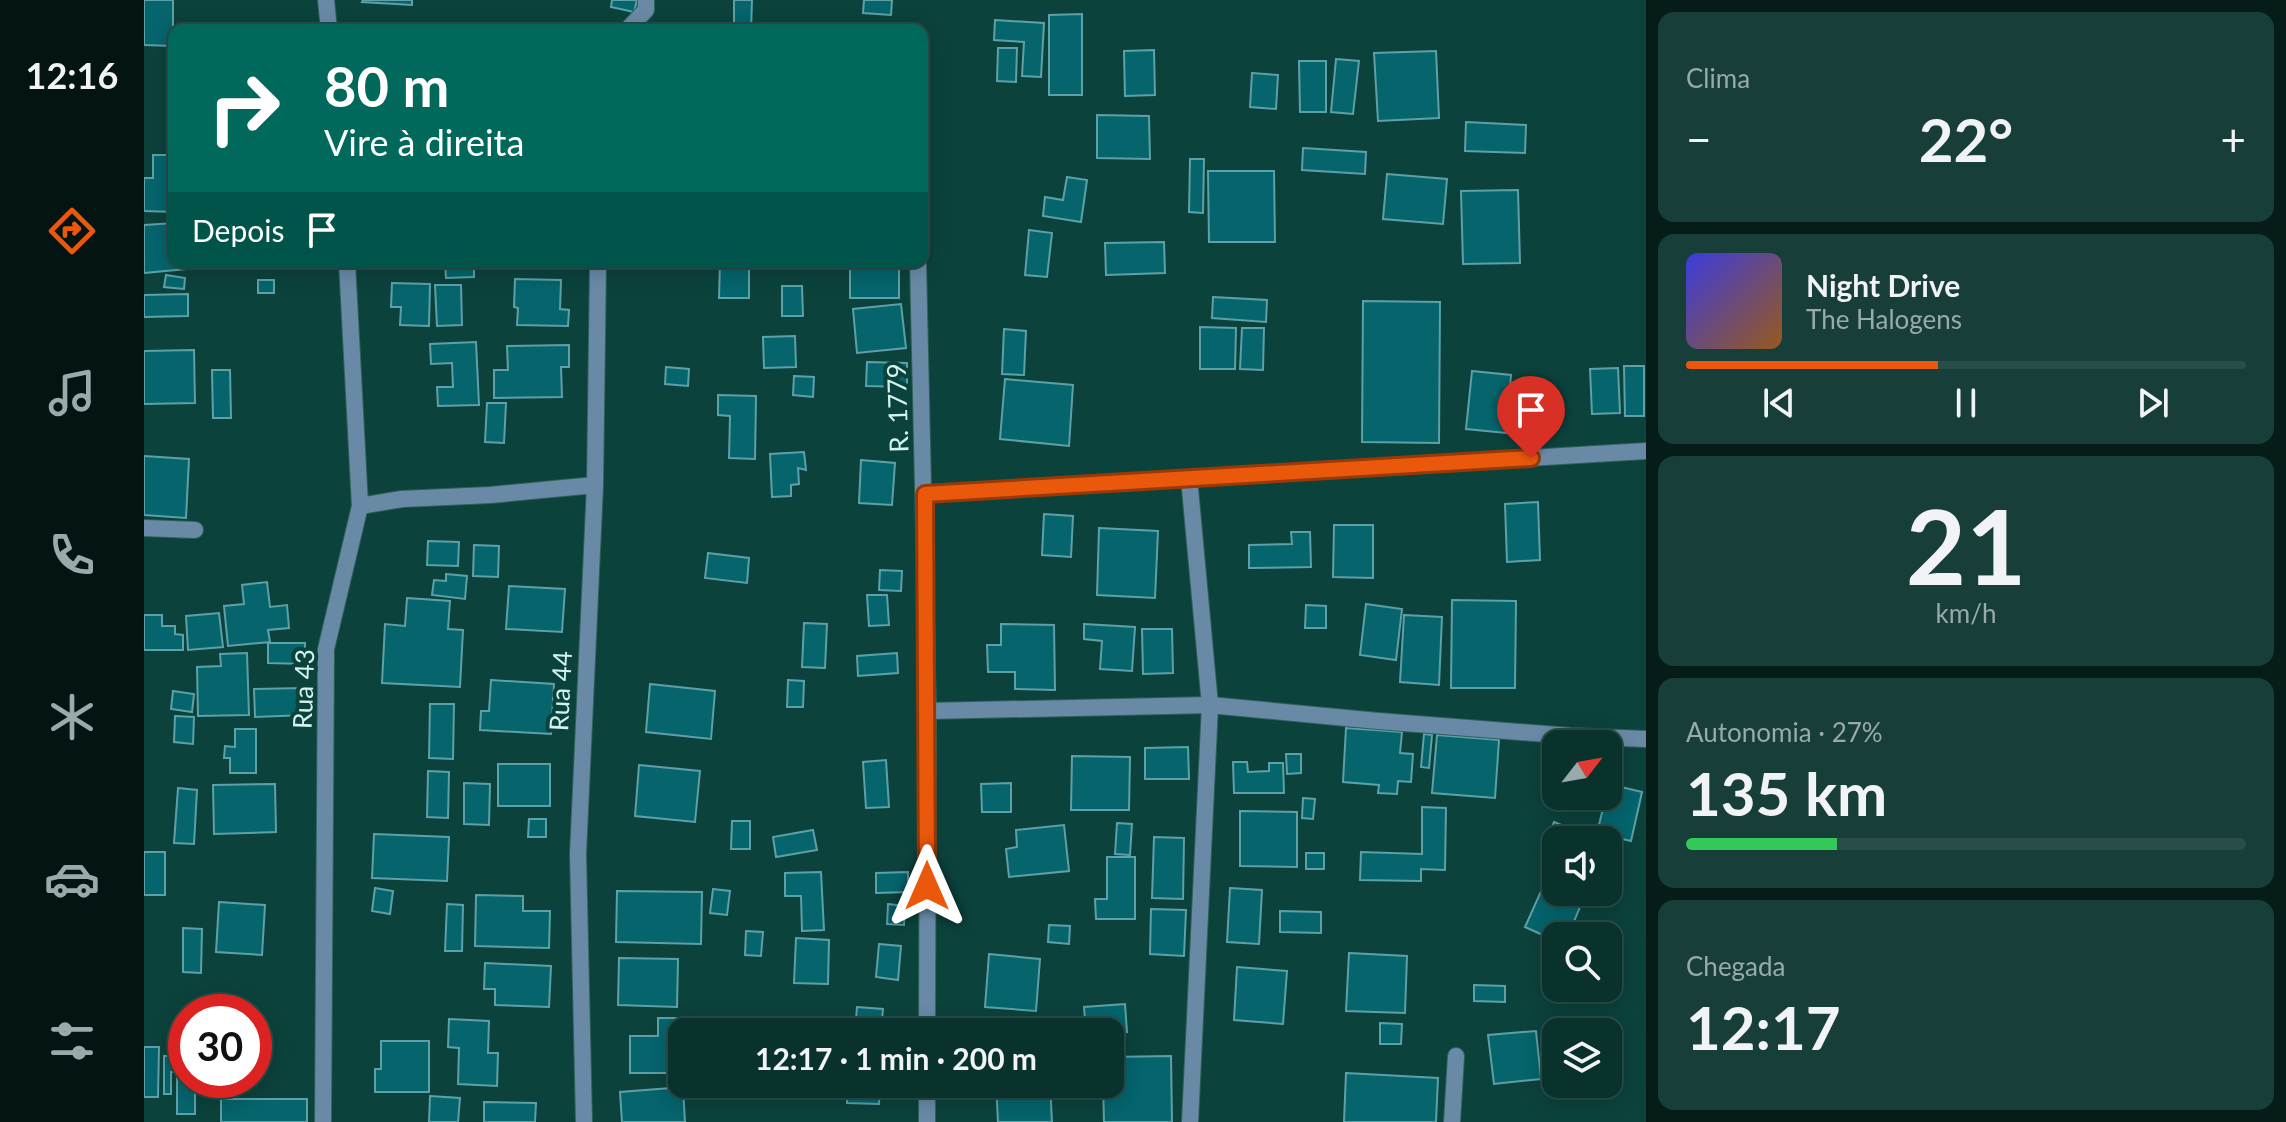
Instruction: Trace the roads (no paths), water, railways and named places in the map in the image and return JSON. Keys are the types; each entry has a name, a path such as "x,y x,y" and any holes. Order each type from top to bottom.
{"street":[{"path":"326,0 328,24"},
{"path":"633,24 646,10 646,0"},
{"name":"Rua 43","path":"323,1122 326,649 360,506 347,268"},
{"name":"Rua 44","path":"584,1122 578,854 595,485 598,268"},
{"name":"R. 1779","path":"918,268 928,711 927,1018"},
{"path":"925,494 1646,451"},
{"path":"1189,478 1210,705 1190,1122"},
{"path":"360,506 402,499 595,485"},
{"path":"144,528 195,530"},
{"path":"928,711 1210,705 1571,736 1646,739"},
{"path":"1452,1122 1456,1056"},
{"path":"927,1098 927,1122"}]}
